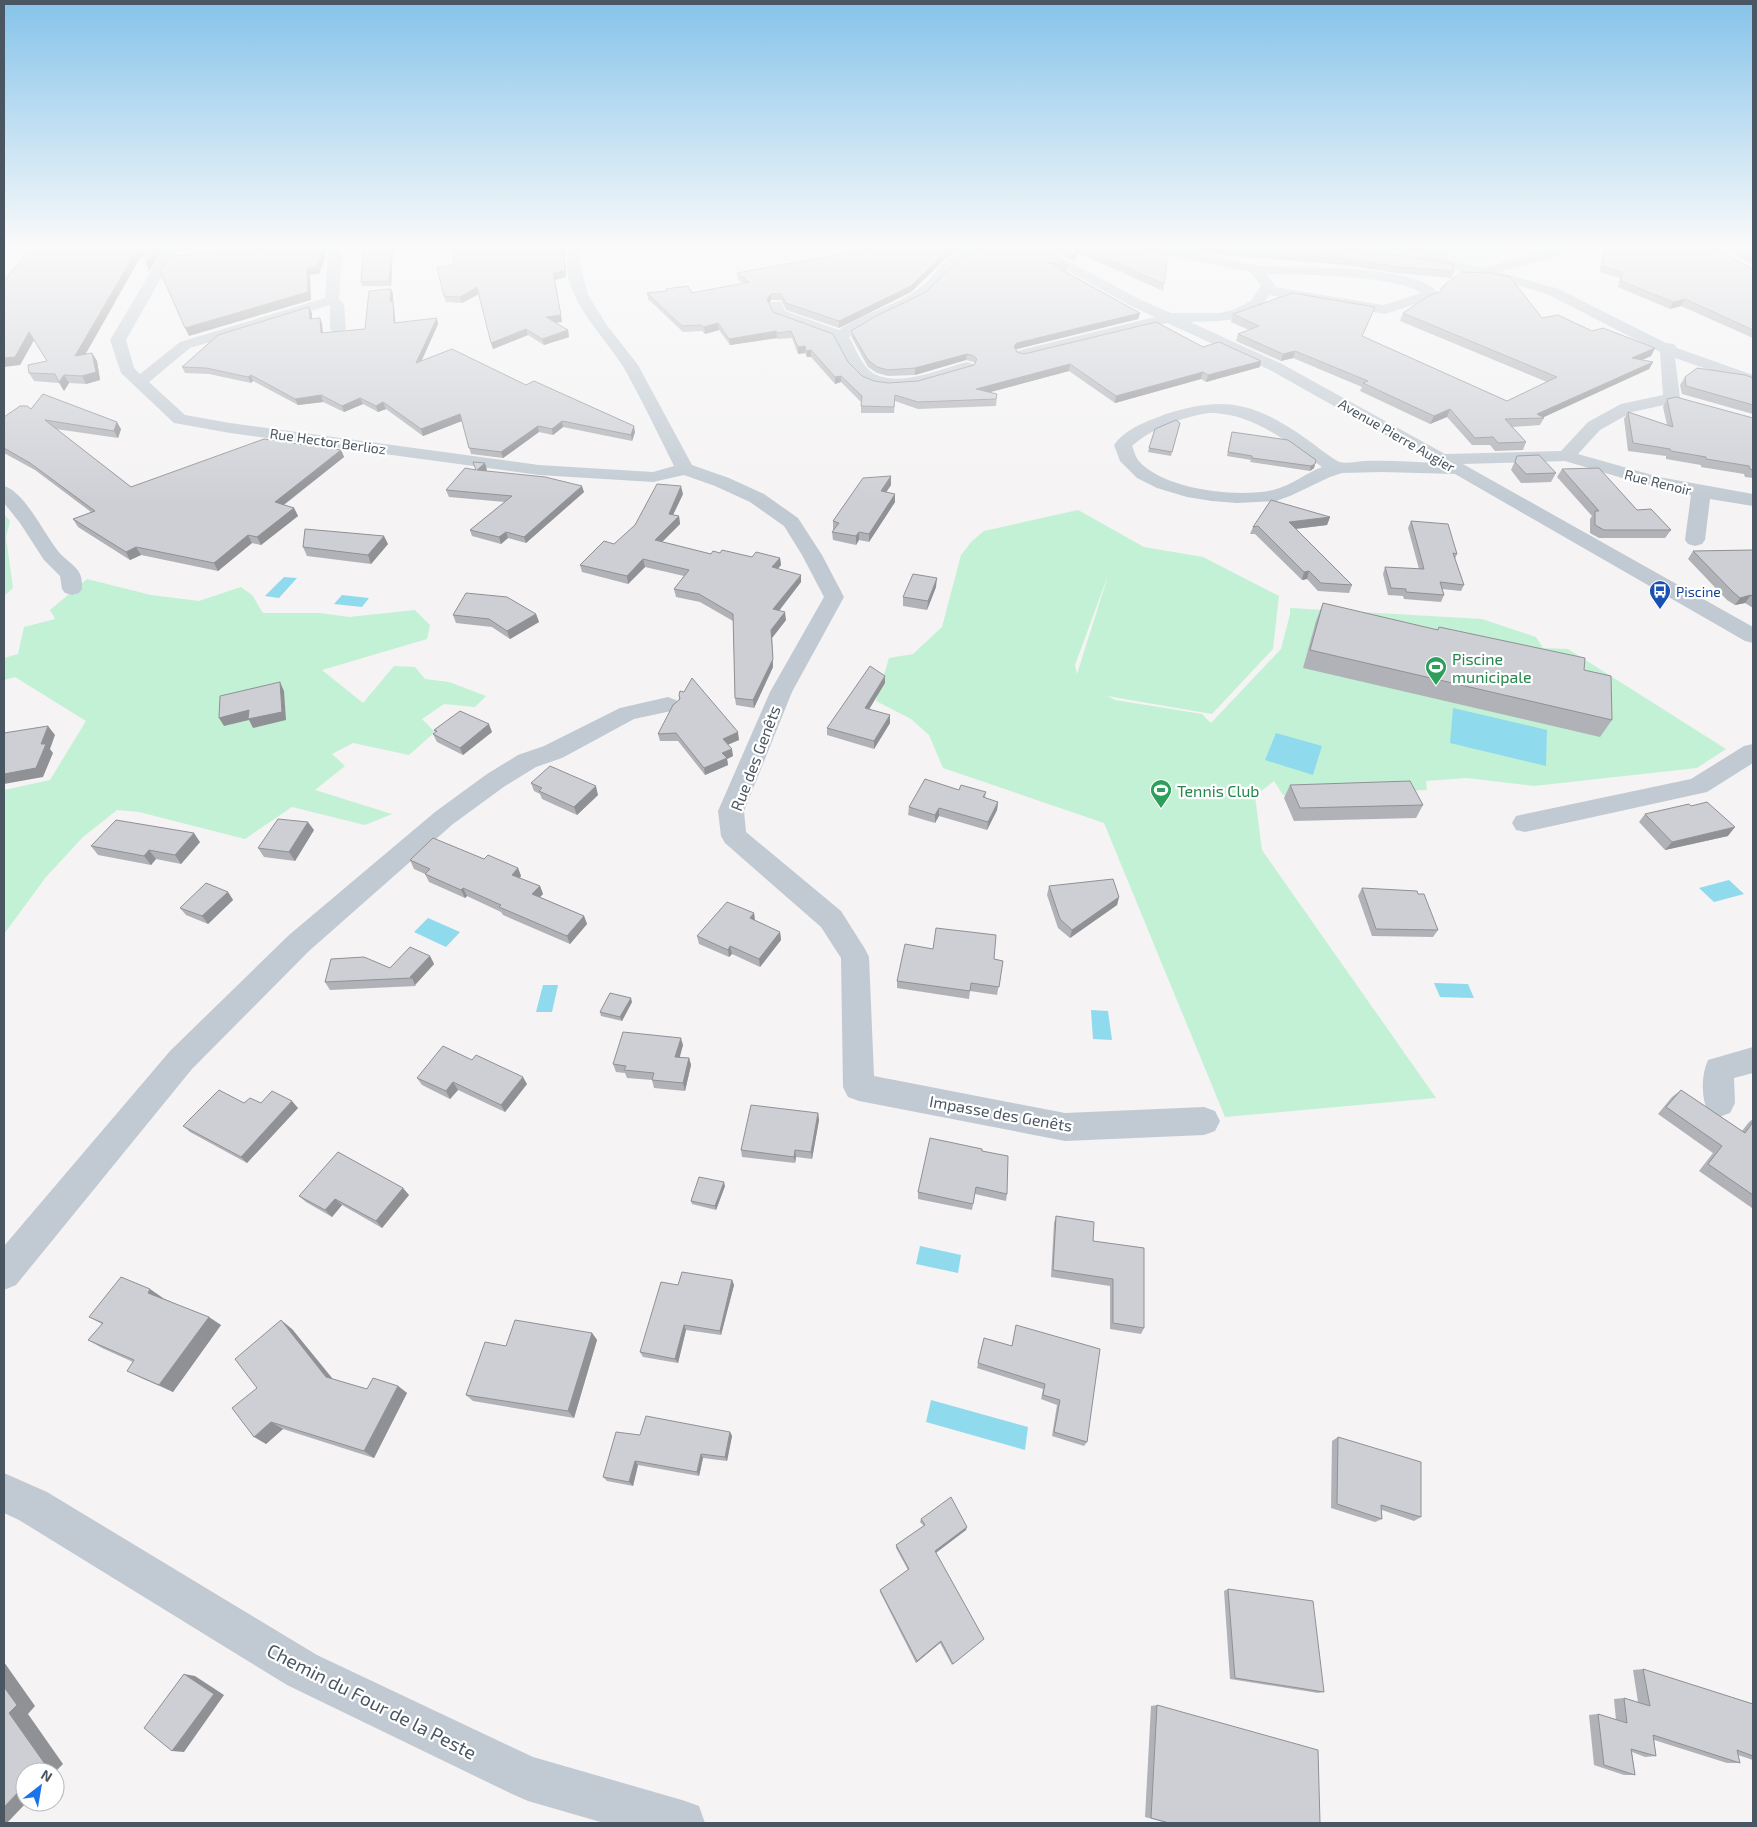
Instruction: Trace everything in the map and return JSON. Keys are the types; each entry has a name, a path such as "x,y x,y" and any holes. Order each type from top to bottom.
{"street":[{"name":"Rue Hector Berlioz","path":"121,333 118,340 127,370 180,419 230,428 539,470 653,477 685,469"},
{"path":"139,382 185,345 223,333"},
{"path":"606,333 630,365 685,469"},
{"path":"834,333 842,336 861,372 874,381 887,384 904,383 967,367"},
{"path":"842,336 845,333"},
{"path":"1023,354 1107,333"},
{"name":"Avenue Pierre Augier","path":"1205,333 1330,396 1457,470 1753,636"},
{"path":"1637,333 1668,349 1753,380"},
{"path":"1668,349 1672,398"},
{"path":"1566,456 1594,426 1627,408 1672,398 1690,402"},
{"path":"1337,468 1259,416 1229,408 1209,408 1184,414 1141,430 1131,436 1123,445 1124,454 1134,468 1153,480 1186,492 1228,498 1276,495 1337,468 1384,467 1457,470"},
{"name":"Rue Renoir","path":"1384,467 1436,457 1566,456 1620,473 1701,493 1753,500"},
{"name":"Rue des Genêts","path":"685,469 722,482 757,498 791,522 812,554 834,596 781,692 731,811 734,836 831,919 855,957 859,1087"},
{"path":"4,492 28,520 51,556 70,574 72,589"},
{"path":"1695,540 1701,493"},
{"path":"4,1273 181,1060 299,942 430,830 496,780 527,761 553,752 628,713 668,705"},
{"path":"1525,823 1698,786 1753,752"},
{"path":"1719,1103 1719,1069 1753,1060"},
{"name":"Impasse des Genêts","path":"859,1087 1065,1127 1204,1121"},
{"name":"Chemin du Four de la Peste","path":"4,1493 33,1506 296,1666 528,1778 682,1823"}],"green space":[{"path":"1078,510 1144,547 1203,557 1279,596 1273,649 1212,714 1107,696 1115,700 1202,714 1211,723 1281,649 1290,608 1482,619 1536,637 1543,648 1568,649 1726,749 1697,768 1534,786 1467,778 1426,781 1427,790 1283,795 1274,781 1255,796 1262,850 1436,1098 1225,1117 1104,823 943,768 929,735 911,719 876,701 889,658 913,654 942,627 961,555 972,541 984,531","holes":["1107,578 1077,674 1075,665"]},
{"path":"4,514 10,521 6,537 13,588 4,596"},
{"path":"87,579 151,595 199,601 241,587 252,595 263,613 320,613 349,617 415,610 430,625 427,639 322,670 363,703 394,666 415,667 425,679 449,682 486,696 475,707 444,704 422,719 435,732 409,755 353,743 332,754 345,766 315,790 392,814 365,825 292,807 245,839 139,812 117,810 83,837 46,877 4,934 4,790 50,780 86,721 15,677 4,680 4,658 18,654 24,627 55,619 50,610"}],"water":[{"path":"284,577 297,578 279,598 265,596"},
{"path":"342,595 369,598 362,607 334,604"},
{"path":"1453,708 1547,730 1546,766 1450,743"},
{"path":"1276,733 1322,746 1313,775 1265,760"},
{"path":"1729,880 1744,894 1714,902 1699,888"},
{"path":"428,918 460,932 446,947 414,932"},
{"path":"1434,983 1468,984 1474,998 1440,997"},
{"path":"543,985 558,985 552,1012 536,1012"},
{"path":"1091,1010 1108,1011 1112,1040 1093,1039"},
{"path":"920,1246 961,1255 958,1273 916,1264"},
{"path":"931,1400 1028,1427 1025,1450 926,1422"}],"building":[{"path":"4,333 28,333 15,357 4,358"},
{"path":"30,333 88,333 75,356 92,353 96,372 82,376 64,375 59,382 55,374 29,373 28,365 47,361"},
{"path":"224,333 430,333 416,363 452,349 526,385 534,381 634,426 631,435 562,421 552,429 538,426 501,452 469,448 460,414 421,429 383,402 376,406 360,398 342,406 321,395 295,399 251,375 248,377 206,368 182,367 218,335"},
{"path":"489,333 515,333 491,343"},
{"path":"533,333 559,333 542,339"},
{"path":"725,333 763,333 729,339"},
{"path":"792,333 833,334 848,362 862,376 874,381 888,383 918,381 974,365 977,359 967,354 915,368 888,370 877,367 868,360 852,333 1057,333 1017,343 1014,346 1017,352 1024,354 1110,333 1177,333 1203,347 1219,342 1261,361 1208,375 1203,372 1116,396 1070,364 976,389 997,394 996,399 918,402 895,395 894,407 861,406 862,396 841,376 835,377 811,350 806,351 805,346 798,347"},
{"path":"1363,333 1362,336 1507,401 1557,377 1452,333 1617,333 1655,348 1632,358 1653,362 1537,414 1544,418 1505,419 1526,442 1498,443 1493,437 1475,438 1450,409 1434,416 1363,383 1368,381 1295,351 1283,354 1238,334"},
{"path":"1697,368 1745,375 1753,378 1753,405 1686,386 1685,377"},
{"path":"43,394 117,422 114,431 45,420 131,487 264,439 341,450 275,502 294,508 257,537 248,535 214,563 136,547 126,552 73,519 95,511 30,463 4,448 4,417 20,406 27,406 31,409"},
{"path":"1676,397 1753,418 1753,470 1749,466 1633,443 1628,412 1673,427 1667,399"},
{"path":"1176,420 1180,423 1172,452 1149,448 1155,429"},
{"path":"1232,432 1288,440 1316,460 1315,464 1311,466 1252,458 1252,456 1228,452"},
{"path":"1539,455 1556,473 1526,474 1515,462 1517,456"},
{"path":"473,462 485,463 477,470 545,477 582,486 524,537 506,532 499,537 470,530 512,496 446,490 465,468 476,470"},
{"path":"1599,468 1637,510 1651,509 1671,530 1604,530 1595,525 1595,511 1599,511 1562,469"},
{"path":"891,476 881,491 895,494 869,534 859,532 856,536 832,532 839,523 833,521 863,478"},
{"path":"657,484 681,486 669,514 679,516 655,540 711,554 713,551 720,553 722,550 752,557 756,552 780,558 772,567 801,575 773,609 785,612 771,630 773,659 753,700 735,698 733,614 699,594 674,589 689,570 643,559 627,576 580,565 604,541 614,544 635,525"},
{"path":"1271,500 1330,517 1289,522 1352,585 1321,583 1309,571 1304,572 1258,526 1253,527"},
{"path":"1411,521 1448,524 1457,554 1453,553 1464,585 1440,582 1444,595 1406,592 1406,589 1391,588 1385,567 1424,569"},
{"path":"305,529 384,536 368,555 303,547"},
{"path":"1753,550 1753,597 1751,595 1740,598 1693,551"},
{"path":"913,574 937,578 928,601 903,597"},
{"path":"466,593 507,597 536,614 507,631 489,619 453,615"},
{"path":"1323,603 1438,630 1439,627 1585,658 1584,670 1611,676 1612,720 1310,650"},
{"path":"870,666 885,676 865,708 890,715 874,741 827,728"},
{"path":"692,678 738,732 723,739 732,749 722,753 727,758 704,768 676,733 658,734 673,705 680,699 680,691 684,692"},
{"path":"280,682 282,712 248,719 249,710 219,718 220,696"},
{"path":"460,711 489,724 460,748 433,734 437,731 434,730"},
{"path":"48,726 41,744 46,744 36,768 4,774 4,733"},
{"path":"550,766 596,786 574,807 539,791 542,788 531,783"},
{"path":"925,779 959,790 961,785 986,792 983,797 998,802 988,822 939,808 935,815 909,807"},
{"path":"1410,781 1423,805 1300,808 1290,785"},
{"path":"1707,802 1735,827 1672,842 1645,814 1689,804 1691,806"},
{"path":"278,819 308,822 289,852 258,848"},
{"path":"116,820 194,833 175,855 149,850 144,856 91,846"},
{"path":"433,838 484,859 488,855 518,868 512,875 540,886 532,894 584,916 567,936 499,907 501,905 463,888 461,890 425,874 430,869 410,860"},
{"path":"1113,879 1119,897 1072,930 1060,919 1049,886"},
{"path":"206,883 228,892 202,916 180,908"},
{"path":"1362,888 1417,891 1418,894 1424,894 1438,930 1376,929"},
{"path":"727,902 754,913 750,918 780,932 759,959 730,946 728,950 697,936"},
{"path":"936,928 996,935 994,959 1003,961 999,987 971,983 970,991 897,981 905,944 933,949"},
{"path":"410,947 430,956 410,977 412,978 325,982 331,959 364,957 390,968"},
{"path":"610,993 631,998 620,1017 600,1012"},
{"path":"623,1032 681,1038 675,1057 689,1058 683,1083 652,1080 654,1073 624,1070 626,1066 613,1064"},
{"path":"443,1046 472,1060 476,1055 523,1077 501,1105 453,1082 446,1091 417,1078"},
{"path":"219,1090 244,1103 250,1098 261,1103 272,1091 292,1101 241,1157 183,1126"},
{"path":"1681,1090 1745,1133 1753,1122 1753,1195 1708,1164 1722,1146 1666,1107"},
{"path":"751,1105 818,1113 811,1152 795,1150 794,1157 741,1150"},
{"path":"930,1138 1008,1156 1007,1194 976,1187 973,1204 918,1192"},
{"path":"338,1152 403,1188 376,1221 335,1199 325,1210 299,1196"},
{"path":"699,1177 724,1182 715,1206 691,1201"},
{"path":"1056,1216 1094,1222 1093,1241 1144,1248 1144,1328 1113,1323 1113,1279 1053,1270"},
{"path":"682,1272 732,1280 720,1331 684,1325 675,1359 640,1352 661,1282 678,1285"},
{"path":"121,1277 150,1289 148,1293 209,1317 159,1385 127,1371 134,1360 88,1340 103,1323 89,1317"},
{"path":"281,1320 326,1377 367,1389 373,1378 398,1386 364,1451 271,1422 254,1437 232,1408 257,1388 235,1359"},
{"path":"515,1320 592,1333 568,1411 466,1395 485,1342 506,1346"},
{"path":"1016,1325 1100,1349 1087,1442 1054,1432 1060,1400 1043,1395 1045,1384 978,1363 984,1338 1012,1346"},
{"path":"646,1416 730,1432 725,1457 701,1454 697,1472 635,1461 629,1482 603,1477 616,1432 640,1435"},
{"path":"1338,1437 1421,1462 1421,1517 1381,1505 1382,1519 1337,1504"},
{"path":"951,1497 967,1527 935,1551 984,1639 953,1664 941,1641 917,1661 880,1590 909,1569 896,1545 925,1525 921,1519"},
{"path":"1228,1589 1313,1601 1324,1692 1235,1678"},
{"path":"1643,1669 1753,1704 1753,1756 1737,1750 1740,1763 1653,1735 1656,1756 1631,1749 1635,1775 1604,1765 1598,1714 1627,1723 1624,1698 1650,1706"},
{"path":"184,1674 214,1694 172,1751 144,1728"},
{"path":"4,1687 17,1705 9,1713 44,1762 15,1762 15,1795 4,1807"},
{"path":"1157,1705 1318,1750 1320,1823 1169,1823 1151,1818"}],"place":[{"name":"Piscine","path":"1660,610"},
{"name":"Piscine municipale","path":"1436,686"},
{"name":"Tennis Club","path":"1161,809"}]}
